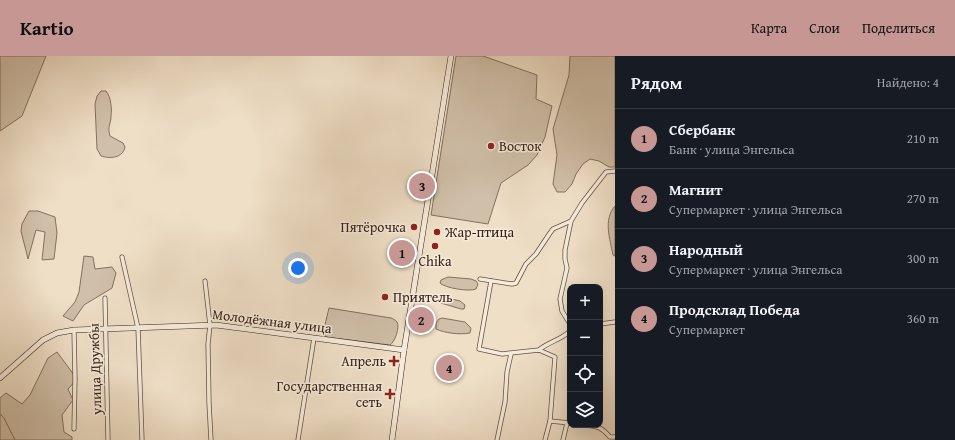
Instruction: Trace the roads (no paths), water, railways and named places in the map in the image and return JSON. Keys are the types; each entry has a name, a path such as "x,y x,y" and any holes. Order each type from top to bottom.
{"main road":[{"path":"392,440 404,350 451,56"},
{"name":"Молодёжная улица","path":"0,378 43,340 57,333 74,330 210,325 404,350"}],"street":[{"path":"568,320 562,311 560,299 567,268 565,250 571,222 582,203 606,172 615,171"},
{"path":"480,279 512,284 516,283 526,264 536,254 553,229 571,222"},
{"path":"122,257 138,328 142,440"},
{"path":"205,281 210,325 208,344 211,440"},
{"path":"491,281 479,349 502,354 539,350 567,334"},
{"name":"улица Дружбы","path":"105,298 108,440"},
{"path":"603,324 615,322"},
{"path":"74,330 74,429"},
{"path":"298,440 314,338"},
{"path":"539,350 555,357 550,420 545,440"},
{"path":"496,440 505,402 510,354"},
{"path":"550,420 567,423"},
{"path":"563,440 567,426"},
{"path":"602,428 610,437 615,437"}],"waterway":[{"path":"0,414 4,418 15,440"}],"place":[{"name":"Восток","path":"491,146"},
{"name":"Народный","path":"422,186"},
{"name":"Пятёрочка","path":"414,227"},
{"name":"Жар-птица","path":"437,232"},
{"name":"Chika","path":"435,246"},
{"name":"Сбербанк","path":"402,253"},
{"name":"Приятель","path":"385,297"},
{"name":"Магнит","path":"421,320"},
{"name":"Апрель","path":"394,361"},
{"name":"Продсклад Победа","path":"449,368"},
{"name":"Государственная сеть","path":"390,394"}]}
